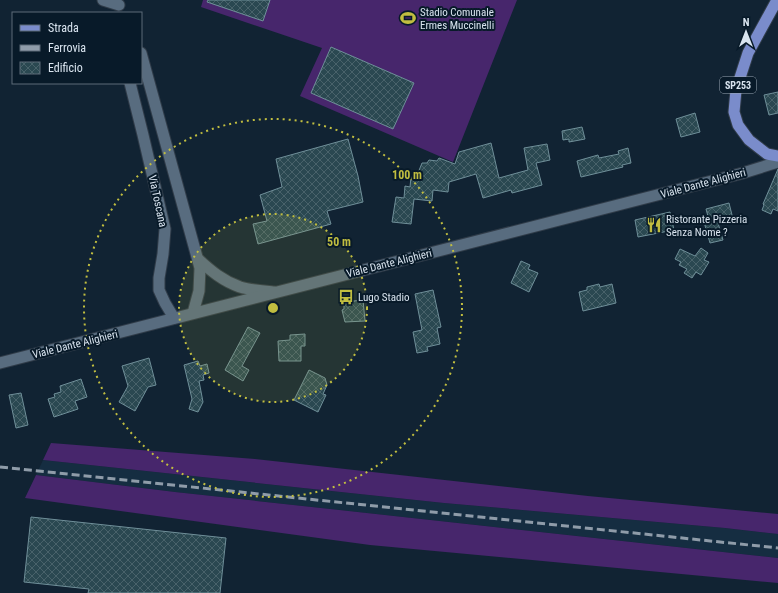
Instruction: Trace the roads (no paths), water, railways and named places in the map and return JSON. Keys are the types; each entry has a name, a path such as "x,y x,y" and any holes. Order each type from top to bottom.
{"main road":[{"name":"SP253","path":"777,0 748,53 736,90 734,112 738,125 749,140 767,154 778,156"}],"street":[{"path":"103,0 121,8"},
{"name":"Via Toscana","path":"142,57 200,268 199,291 193,313"},
{"name":"Via Toscana","path":"130,84 144,135 165,229 159,290 164,303 174,318"},
{"name":"Viale Dante Alighieri","path":"0,363 743,173 778,162"},
{"path":"198,259 210,271 241,287 274,292"}],"railway":[{"path":"0,467 778,548"}],"place":[{"name":"Stadio Comunale Ermes Muccinelli","path":"408,18"},
{"name":"Ristorante Pizzeria Senza Nome ?","path":"654,225"},
{"name":"Lugo Stadio","path":"346,297"}]}
